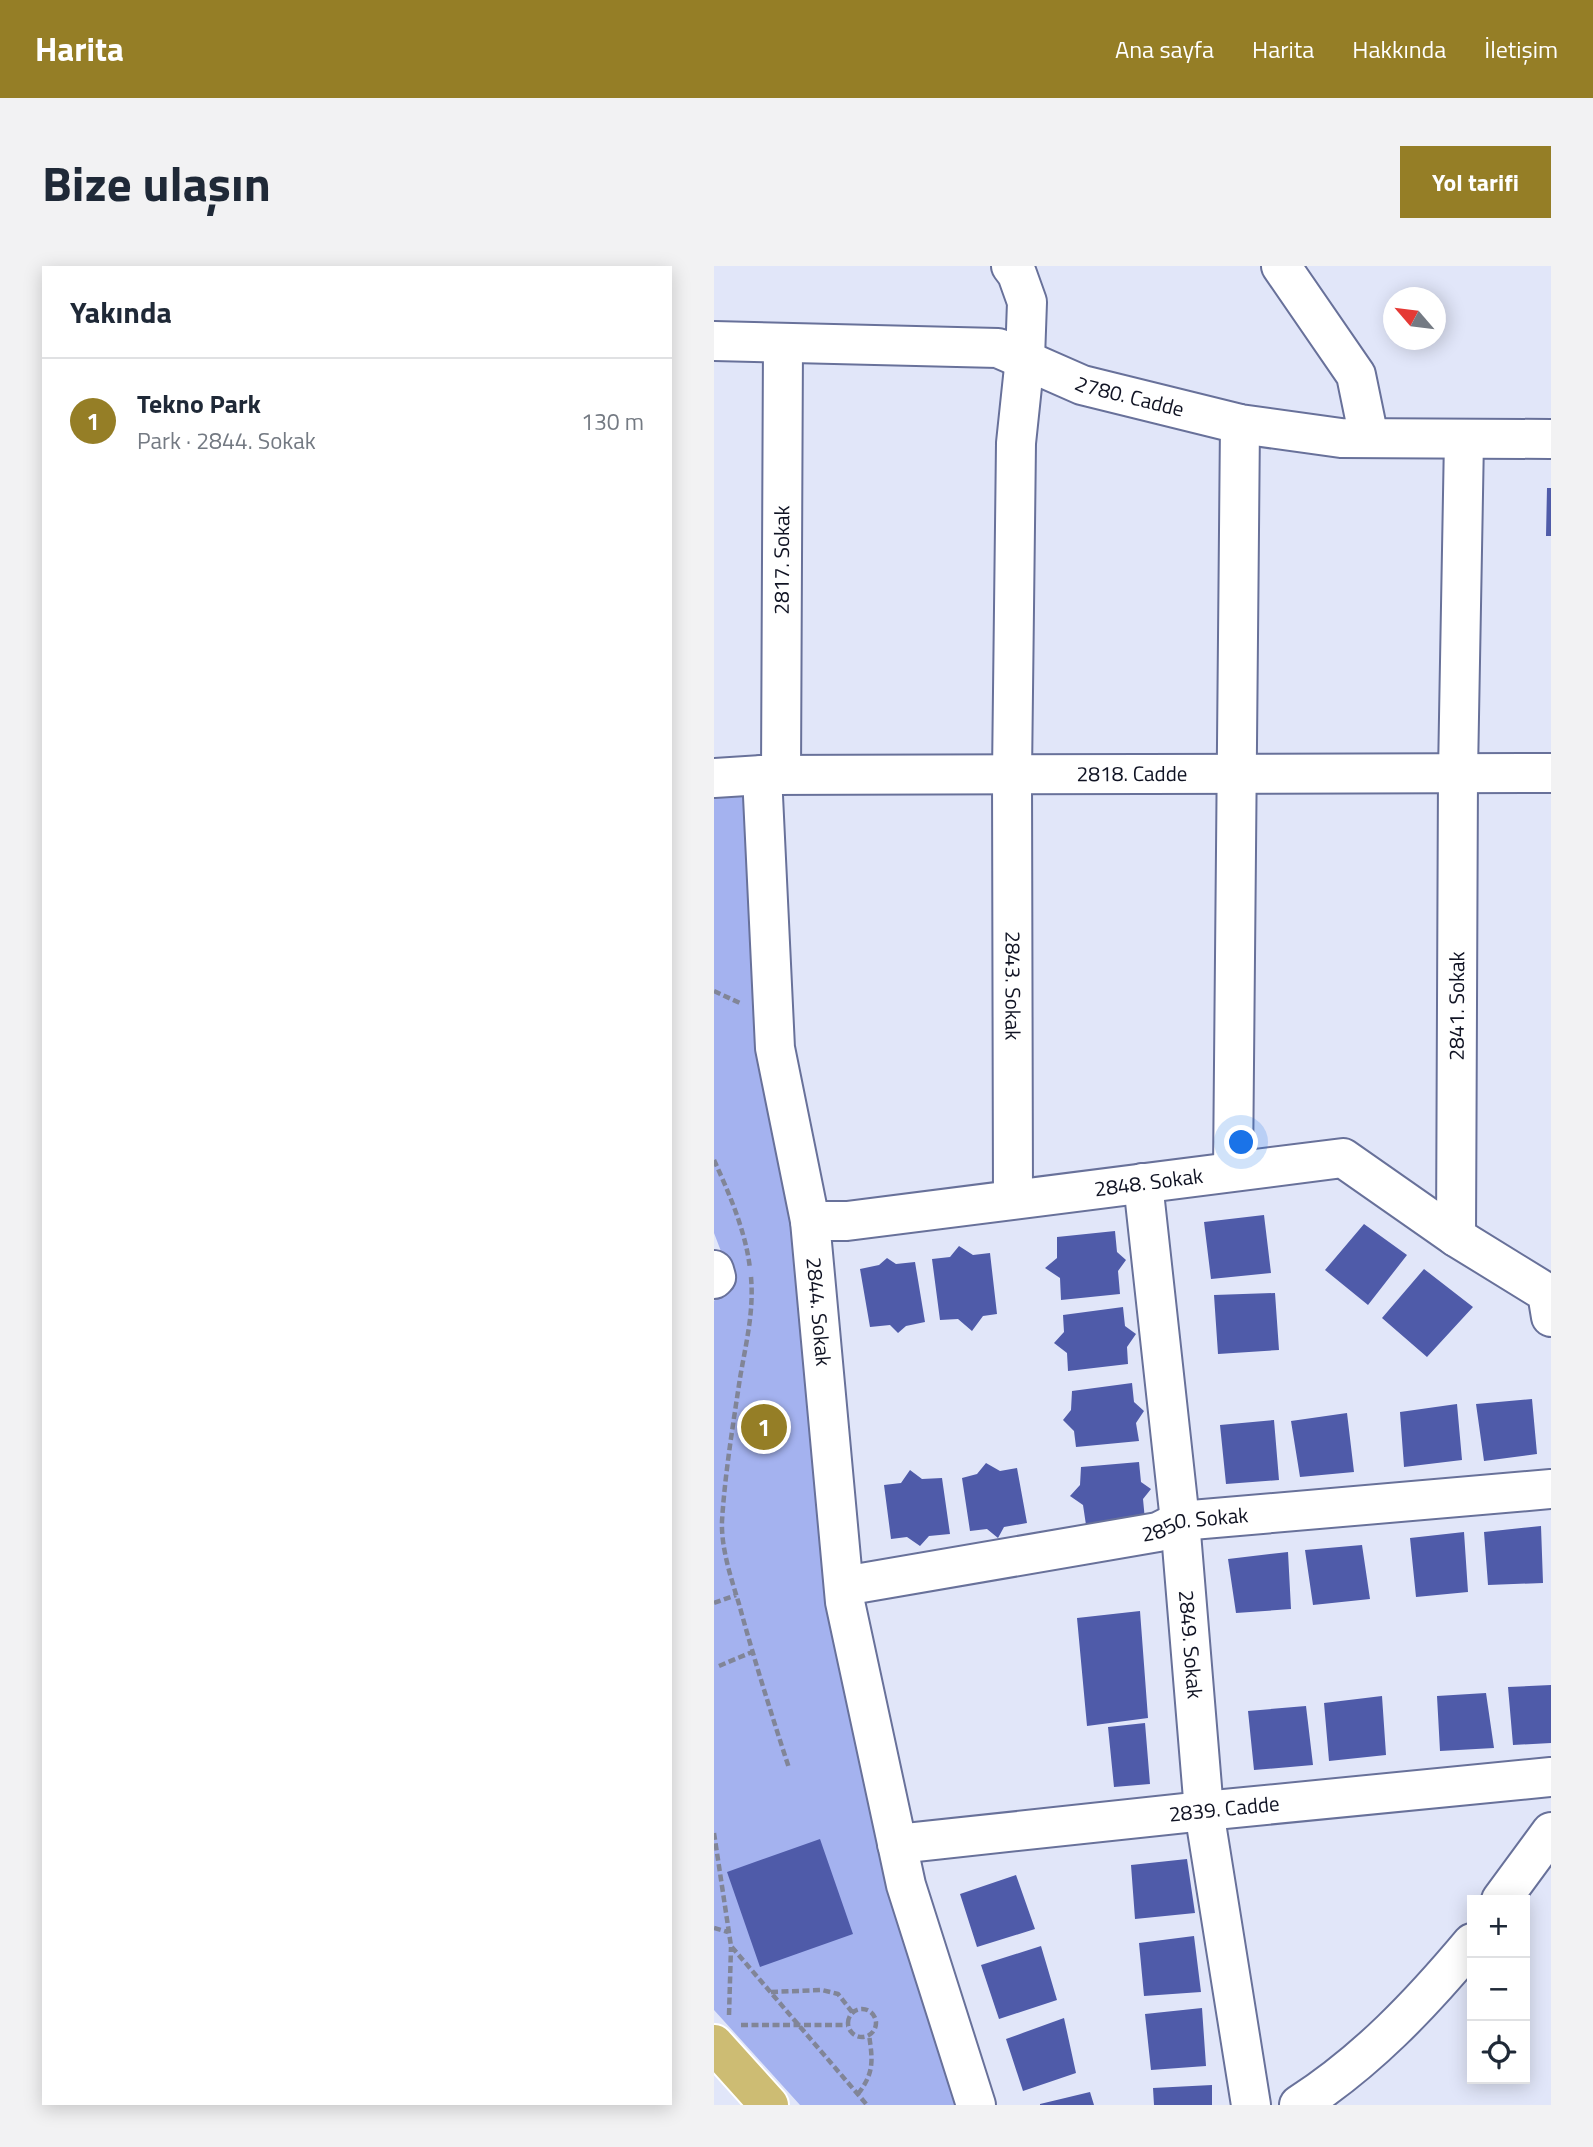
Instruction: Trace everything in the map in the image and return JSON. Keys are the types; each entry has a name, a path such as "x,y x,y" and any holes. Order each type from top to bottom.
{"main road":[{"path":"714,2044 769,2105"}],"street":[{"name":"2843. Sokak","path":"1011,266 1017,274 1027,302 1025,358 1016,443 1012,774 1013,1199"},
{"path":"1281,266 1356,375 1369,438"},
{"name":"2780. Cadde","path":"714,341 998,348 1082,385 1241,424 1341,438 1551,439"},
{"name":"2817. Sokak","path":"771,775 782,343"},
{"path":"1233,1171 1235,774 1241,424"},
{"name":"2841. Sokak","path":"1457,1237 1458,773 1464,439"},
{"name":"2818. Cadde","path":"714,778 771,775 1551,773"},
{"name":"2844. Sokak","path":"771,775 775,1048 810,1221 845,1602 906,1885 976,2105"},
{"name":"2848. Sokak","path":"810,1221 847,1221 1343,1157 1550,1301"},
{"name":"2849. Sokak","path":"1143,1183 1181,1521 1204,1811 1251,2105"},
{"name":"2850. Sokak","path":"844,1586 1158,1532 1181,1521 1551,1489"},
{"name":"2839. Cadde","path":"897,1844 1551,1777"},
{"path":"1505,1895 1551,1832"},
{"path":"1298,2105 1325,2088 1376,2048 1428,1995 1467,1949"}],"path":[{"path":"714,1160 748,1253 753,1301 730,1447 722,1525 727,1562 736,1595 789,1768"},
{"path":"714,1602 736,1595"},
{"path":"719,1666 752,1652"},
{"path":"714,1833 716,1865 731,1946 728,2025 847,2025"},
{"path":"714,1928 728,1932"},
{"path":"731,1946 867,2105"},
{"path":"770,1992 822,1990 838,1994 852,2012"},
{"path":"847,2025 855,2036 869,2035 876,2027 876,2018 865,2009 852,2012"},
{"path":"847,2025 852,2012"},
{"path":"858,2094 870,2080 873,2057 869,2035"}],"shaded area":[{"path":"746,796 828,1554 965,2105 800,2105 714,2010 714,1301 732,1280 714,1233 714,797"}],"building":[{"path":"1547,488 1551,488 1551,536 1546,536"},
{"path":"1264,1215 1271,1273 1211,1279 1204,1222"},
{"path":"1364,1224 1407,1255 1368,1305 1325,1270"},
{"path":"1115,1231 1117,1252 1126,1260 1118,1271 1120,1294 1061,1300 1060,1278 1045,1268 1057,1258 1057,1237"},
{"path":"959,1246 973,1255 990,1253 997,1314 983,1316 972,1331 958,1319 940,1320 932,1259 950,1257"},
{"path":"887,1258 896,1264 915,1262 925,1322 906,1326 898,1333 890,1325 870,1327 860,1269 879,1265"},
{"path":"1424,1269 1473,1307 1427,1357 1382,1318"},
{"path":"1275,1293 1279,1350 1218,1354 1214,1295"},
{"path":"1123,1307 1125,1326 1136,1334 1127,1347 1128,1364 1068,1371 1067,1353 1054,1343 1064,1332 1063,1315"},
{"path":"1132,1383 1134,1402 1144,1411 1136,1423 1139,1441 1076,1447 1074,1431 1063,1420 1071,1410 1072,1391"},
{"path":"1532,1399 1537,1454 1484,1461 1476,1404"},
{"path":"1457,1404 1462,1460 1404,1467 1400,1412"},
{"path":"1347,1413 1354,1472 1300,1477 1291,1421"},
{"path":"1274,1420 1279,1480 1226,1484 1220,1425"},
{"path":"1139,1462 1141,1482 1151,1489 1143,1499 1145,1520 1086,1525 1083,1505 1070,1496 1080,1485 1081,1467"},
{"path":"986,1463 1000,1471 1017,1468 1027,1523 1004,1527 998,1538 987,1529 970,1531 962,1478 977,1474"},
{"path":"910,1470 922,1479 942,1478 950,1534 929,1536 920,1546 907,1537 891,1539 884,1485 901,1483"},
{"path":"1541,1526 1543,1583 1488,1585 1484,1532"},
{"path":"1464,1532 1468,1592 1416,1597 1410,1538"},
{"path":"1362,1545 1370,1599 1313,1605 1305,1550"},
{"path":"1288,1552 1291,1609 1236,1613 1228,1559"},
{"path":"1140,1611 1148,1718 1087,1726 1077,1618"},
{"path":"1551,1685 1551,1743 1513,1745 1508,1687"},
{"path":"1486,1693 1494,1748 1440,1751 1437,1696"},
{"path":"1382,1696 1386,1755 1329,1761 1324,1703"},
{"path":"1306,1706 1313,1765 1254,1770 1248,1711"},
{"path":"1145,1723 1150,1784 1114,1787 1108,1727"},
{"path":"820,1839 853,1934 760,1967 727,1872"},
{"path":"1187,1859 1195,1913 1135,1919 1131,1865"},
{"path":"1016,1875 1035,1929 977,1947 960,1894"},
{"path":"1194,1936 1201,1992 1144,1996 1139,1943"},
{"path":"1041,1946 1057,2000 999,2019 981,1965"},
{"path":"1202,2008 1206,2066 1151,2070 1145,2014"},
{"path":"1064,2018 1076,2073 1023,2091 1006,2039"},
{"path":"1212,2085 1212,2105 1154,2105 1153,2088"},
{"path":"1090,2092 1094,2105 1040,2105 1040,2104"}],"place":[{"name":"Tekno Park","path":"764,1427"}]}
